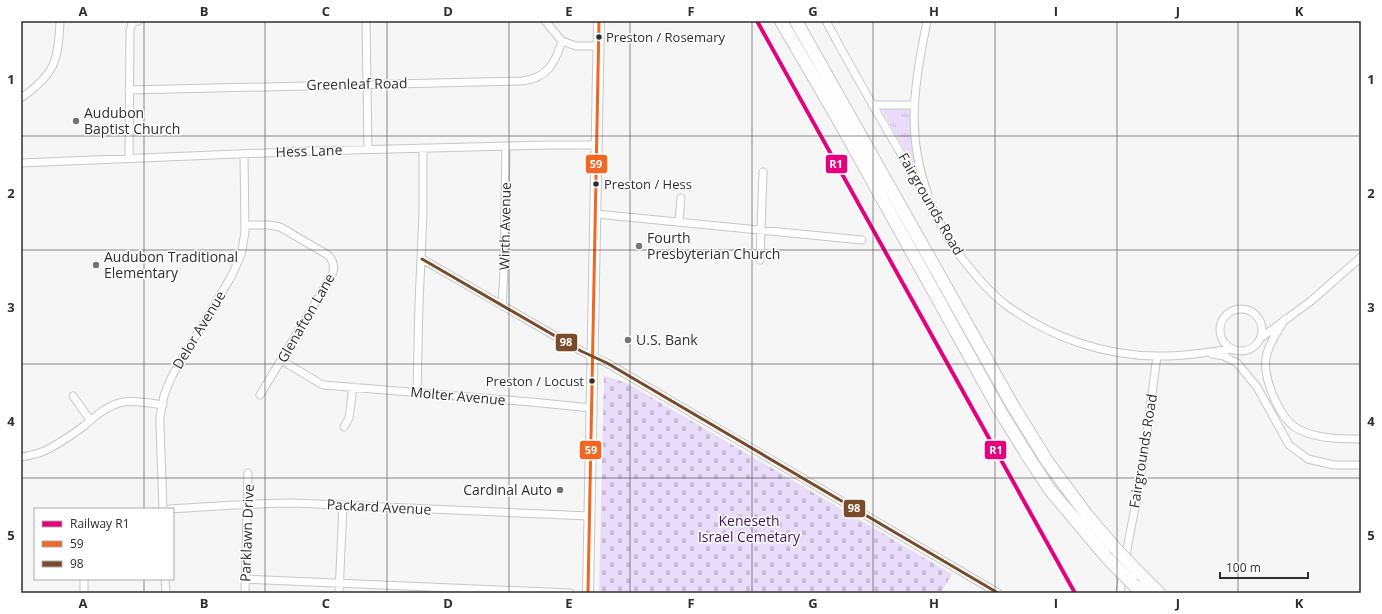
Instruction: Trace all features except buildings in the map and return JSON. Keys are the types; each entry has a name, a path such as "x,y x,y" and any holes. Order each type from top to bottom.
{"highway":[{"path":"781,21 1008,425 1050,490 1109,560 1139,589"},
{"path":"796,21 1013,406 1047,461 1086,514 1159,593"}],"main road":[{"path":"588,593 600,21"}],"street":[{"path":"21,98 42,82 54,64 58,50 60,21"},
{"path":"366,21 368,149"},
{"path":"545,21 562,41 576,46 599,46"},
{"name":"Fairgrounds Road","path":"826,21 872,105 934,209 951,242 979,279 1005,304 1029,320 1062,337 1093,347 1124,354 1157,356 1142,470 1120,593"},
{"path":"927,21 916,82 914,126 918,159 934,209"},
{"path":"129,158 130,31 135,22"},
{"name":"Greenleaf Road","path":"129,90 530,80 538,78 549,69 557,56 562,41"},
{"path":"872,105 914,106"},
{"name":"Hess Lane","path":"21,163 368,149 597,145"},
{"name":"Wirth Avenue","path":"502,306 506,146"},
{"path":"417,393 419,303 422,258 423,148"},
{"name":"Delor Avenue","path":"163,508 160,426 164,396 173,374 236,268 244,243 246,225 244,154"},
{"path":"760,260 763,172"},
{"path":"679,221 681,198"},
{"path":"596,214 862,240"},
{"name":"Glenafton Lane","path":"246,225 269,225 280,227 328,255 334,263 332,275 260,395"},
{"path":"1262,337 1262,323 1258,316 1246,309 1232,310 1227,314 1220,326 1220,333 1223,340 1233,349 1240,351 1253,348 1262,337 1311,301 1361,257"},
{"path":"422,258 533,324 581,351 607,363 666,397 998,593"},
{"path":"1285,319 1273,339 1266,357 1267,378 1280,410 1291,424 1300,430 1319,436 1361,439"},
{"path":"1157,356 1233,349"},
{"path":"1200,353 1224,356 1237,363 1257,387 1289,444 1308,459 1334,465 1361,464"},
{"name":"Molter Avenue","path":"281,360 322,385 592,408"},
{"path":"344,427 349,418 353,387"},
{"path":"74,396 90,420"},
{"path":"21,457 43,452 82,427 107,408 122,402 163,405"},
{"name":"Parklawn Drive","path":"245,593 248,473"},
{"name":"Packard Avenue","path":"174,509 248,504 294,503 589,516"},
{"path":"339,593 343,505"},
{"path":"245,579 570,593"},
{"path":"84,580 84,593"},
{"path":"166,580 166,593"}],"green space":[{"path":"883,107 906,108 910,111 915,164 913,165 881,109"},
{"name":"Keneseth Israel Cemetary","path":"604,376 627,383 952,574 941,593 599,593"}],"rail line":[{"name":"R1","path":"757,21 1075,593"}],"transit line":[{"name":"59","path":"588,593 599,21"},
{"name":"98","path":"422,259 581,351 607,363 998,593"}],"place":[{"name":"Preston / Rosemary","path":"599,37"},
{"name":"Audubon Baptist Church","path":"76,121"},
{"name":"Preston / Hess","path":"596,184"},
{"name":"Fourth Presbyterian Church","path":"639,246"},
{"name":"Audubon Traditional Elementary","path":"96,265"},
{"name":"U.S. Bank","path":"628,340"},
{"name":"Preston / Locust","path":"592,381"},
{"name":"Cardinal Auto","path":"560,490"}]}
